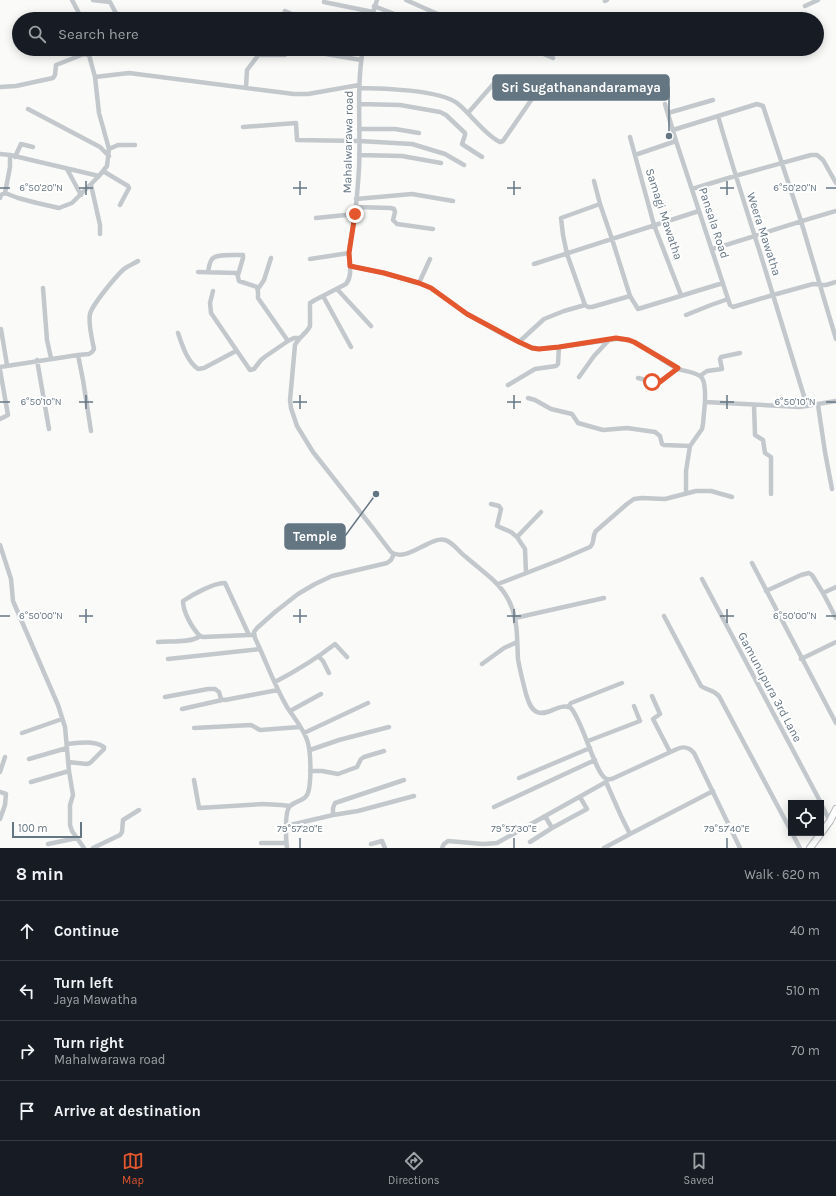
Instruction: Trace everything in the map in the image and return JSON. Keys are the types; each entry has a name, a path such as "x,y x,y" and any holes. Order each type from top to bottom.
{"main road":[{"path":"810,848 830,821 836,809"}],"street":[{"path":"72,0 78,12"},
{"path":"93,0 110,2 115,12"},
{"path":"324,2 373,12 377,0"},
{"path":"406,0 433,12"},
{"path":"805,6 818,0"},
{"path":"374,6 389,12"},
{"path":"0,87 16,86 53,78 55,75 56,65 79,56"},
{"path":"5,193 18,198 60,208 72,203 81,195 107,166 109,149 99,113 95,77 89,56"},
{"path":"246,87 247,70 257,56"},
{"path":"338,56 361,60"},
{"name":"Mahalwarawa road","path":"362,56 359,87 359,155 356,207 349,253 350,277 346,284 310,303 309,329 295,345 290,391 291,408 297,426 313,452 372,526 388,549 394,554"},
{"path":"548,56 553,58"},
{"path":"95,77 129,73 294,94 359,87 394,89 431,94 455,101 498,142 502,142 536,93"},
{"path":"468,113 496,81"},
{"path":"668,113 713,100"},
{"path":"359,104 400,105 440,112 446,115 465,133 466,135 462,144 482,157"},
{"name":"Pansala Road","path":"665,104 728,300"},
{"path":"673,130 757,104 763,106 801,221 836,338"},
{"path":"28,109 100,147 109,156"},
{"name":"Weera Mawatha","path":"718,116 735,176 756,236 773,295 813,284 826,285 836,282"},
{"path":"244,127 296,123 297,140 412,144 445,154 464,165"},
{"path":"359,129 395,128 419,133"},
{"name":"Samagi Mawatha","path":"630,138 654,225 681,295"},
{"path":"635,155 676,141"},
{"path":"0,198 1,195 5,193 13,156 21,144 33,147"},
{"path":"109,149 118,146 135,145"},
{"path":"0,154 99,176"},
{"path":"359,155 402,156 440,163"},
{"path":"692,189 811,155 816,155 823,160 836,183"},
{"path":"67,169 81,195"},
{"path":"103,171 128,186 129,188 120,205"},
{"path":"594,181 630,296 638,309 723,282"},
{"path":"91,184 100,225 100,234"},
{"path":"356,199 412,194 453,201"},
{"path":"585,305 567,254 561,218 600,204"},
{"path":"356,207 391,208 394,209 394,220 397,224 433,229"},
{"path":"534,264 699,211"},
{"path":"712,249 836,211"},
{"path":"316,218 355,214"},
{"path":"310,259 349,253"},
{"path":"208,272 212,258 216,256 241,255 243,258 238,275 239,281 254,286 258,289"},
{"path":"271,258 264,280 258,289 258,298 288,341"},
{"path":"419,283 430,259"},
{"path":"0,366 78,354 89,354 92,352 94,349 90,314 93,306 119,274 138,261"},
{"path":"350,266 384,273 431,288 467,314 519,342 536,349 622,338 634,342 678,368 700,376 704,385 705,402 703,424 702,429 690,446 686,471 686,493"},
{"path":"198,272 235,273 238,275"},
{"path":"43,288 47,340 51,358"},
{"path":"337,289 372,326"},
{"path":"213,291 210,303 211,314 248,368 252,370 257,367 261,360 288,341 294,338 300,338"},
{"path":"686,315 728,300 730,305 733,307 773,295 807,406"},
{"path":"322,296 351,347"},
{"path":"519,342 544,319 585,305 592,307 630,296"},
{"path":"1,329 7,365"},
{"path":"178,333 187,355 198,369 204,368 236,351"},
{"path":"579,377 594,356 610,340"},
{"path":"508,385 535,369 556,366 558,364 559,347"},
{"path":"700,376 707,371 722,369 721,357 740,352"},
{"path":"78,354 91,431"},
{"path":"37,360 49,430"},
{"path":"638,378 657,383 678,368"},
{"path":"0,370 8,415 0,419"},
{"path":"528,398 552,409 572,414 578,422 593,428 603,430 627,428 650,431 660,436 662,444 664,445 690,446"},
{"path":"705,402 807,406 836,402"},
{"path":"754,405 755,435 763,440 765,453 771,457 771,494"},
{"path":"818,405 832,489"},
{"path":"498,584 590,547 593,544 593,536 596,531 634,499 665,499 696,491 710,491 732,497"},
{"path":"491,504 499,506 501,509 497,526 517,537 525,549 526,573"},
{"path":"517,537 542,512"},
{"path":"158,642 196,639 200,636 251,635 256,628 275,612 298,594 315,584 332,576 387,563 391,560 394,554 403,554 435,541 444,539 498,584 509,601 515,618 518,659 522,681 531,706 537,712 542,713 562,706 568,706 574,711 595,760 606,781 620,816 630,834"},
{"path":"0,546 11,579 13,601 65,728 73,795 70,805 70,825 84,848"},
{"path":"752,564 836,723"},
{"path":"766,591 801,575 809,573 812,575 823,593 836,618"},
{"name":"Gamunupura 3rd Lane","path":"702,579 819,800"},
{"path":"194,780 199,808 263,804 290,806 306,797 310,785 310,750 307,739 278,690 260,649 251,635 226,585 223,583 214,585 183,600 184,608 200,636"},
{"path":"823,593 836,587"},
{"path":"515,618 604,598"},
{"path":"664,616 701,686 705,689 715,691 719,696 788,826"},
{"path":"482,664 504,648 517,642"},
{"path":"801,659 836,642"},
{"path":"275,682 319,657 335,644 347,657"},
{"path":"168,659 260,649"},
{"path":"319,657 329,673"},
{"path":"568,706 571,702 622,683"},
{"path":"165,697 215,689 218,690 220,699 222,700"},
{"path":"182,709 278,690"},
{"path":"290,711 320,694"},
{"path":"652,696 660,714 653,719 670,752"},
{"path":"304,733 368,703"},
{"path":"588,742 640,720 634,706"},
{"path":"22,733 62,719"},
{"path":"194,728 251,725 260,730 300,727"},
{"path":"310,750 339,740 389,727"},
{"path":"29,759 67,746 90,743 102,745 104,747 104,749 88,764 68,762"},
{"path":"442,848 448,841 483,844 497,843 606,781 618,777 670,752 686,747 694,753 740,848"},
{"path":"519,778 590,748"},
{"path":"310,771 322,770 342,773 357,767 361,759 364,757 384,751"},
{"path":"0,772 5,757"},
{"path":"494,807 595,760"},
{"path":"31,782 69,771"},
{"path":"333,815 335,803 404,780"},
{"path":"604,848 713,791"},
{"path":"0,792 6,794 5,805 0,819"},
{"path":"286,826 358,811 414,796"},
{"path":"530,842 587,808 580,797"},
{"path":"261,843 286,846 286,815 290,806"},
{"name":"Gamunupura 3rd Lane","path":"824,809 830,821"},
{"path":"93,848 120,835 122,832 123,820 138,810"},
{"path":"546,816 552,828"},
{"path":"793,836 800,848"},
{"path":"48,844 77,838"},
{"path":"371,844 382,841 385,848"}],"place":[{"name":"Sri Sugathanandaramaya","path":"669,136"},
{"name":"Temple","path":"376,494"}],"route":[{"path":"355,214 349,253 350,266 384,273 431,288 467,314 493,327 506,336 532,348 539,349 559,347 616,338 629,340 678,368 660,382 652,382"}]}
